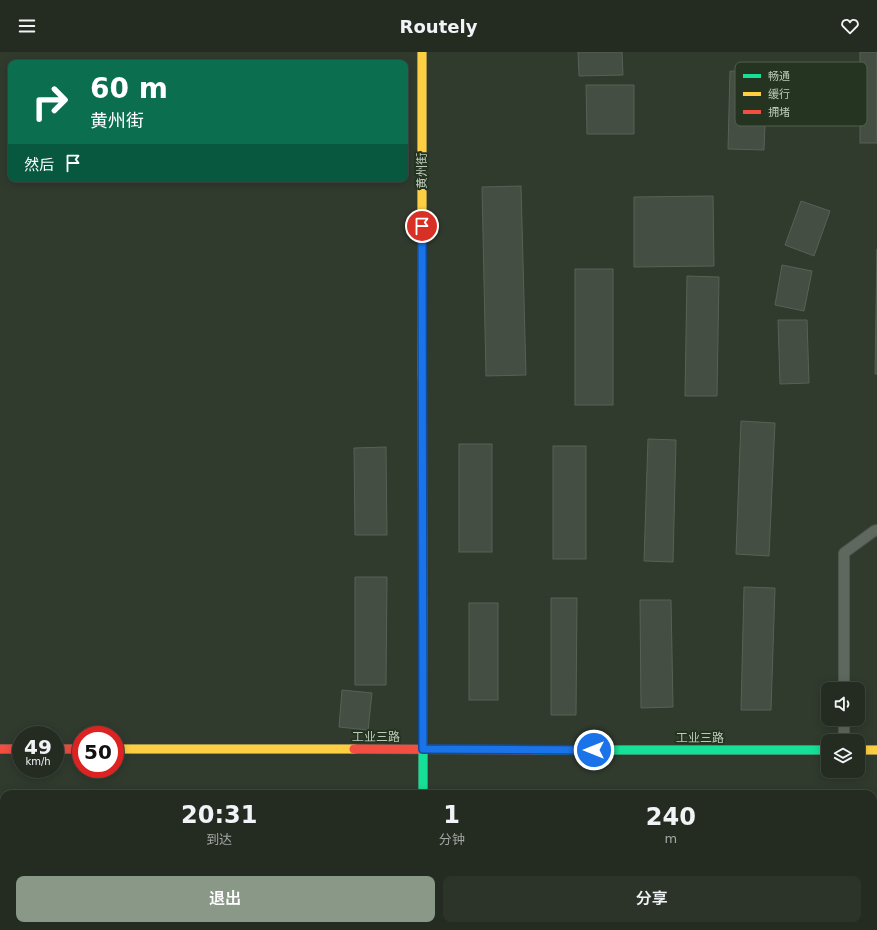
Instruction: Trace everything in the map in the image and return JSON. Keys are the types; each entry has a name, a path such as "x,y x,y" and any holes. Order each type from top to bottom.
{"main road":[{"name":"黄州街","path":"422,52 423,790"},
{"path":"0,749 12,749"},
{"name":"工业三路","path":"124,749 821,750"},
{"path":"865,750 877,750"}],"lane":[{"path":"844,682 844,553 877,530"}],"building":[{"path":"578,52 622,52 623,75 579,76"},
{"path":"860,52 877,52 877,143 860,143 860,126 867,126 867,62 860,62"},
{"path":"730,71 735,71 735,126 765,126 764,150 728,149"},
{"path":"586,85 634,85 634,134 587,134"},
{"path":"521,186 526,375 486,376 482,187"},
{"path":"713,196 714,266 634,267 634,197"},
{"path":"801,201 830,211 814,256 785,245"},
{"path":"877,249 877,374 875,374"},
{"path":"782,265 812,271 804,311 775,305"},
{"path":"575,269 613,269 613,405 575,405"},
{"path":"687,276 719,277 717,396 685,396"},
{"path":"778,320 807,320 809,383 780,384"},
{"path":"741,421 775,423 769,556 736,554"},
{"path":"648,439 676,440 673,562 644,561"},
{"path":"459,444 492,444 492,552 459,552"},
{"path":"553,446 586,446 586,559 553,559"},
{"path":"386,447 387,535 355,535 354,448"},
{"path":"355,577 387,577 386,685 355,685"},
{"path":"744,587 775,588 771,710 741,710"},
{"path":"551,598 577,598 576,715 551,715"},
{"path":"640,600 671,600 673,707 641,708"},
{"path":"469,603 498,603 498,700 469,700"},
{"path":"342,690 372,693 368,730 339,727"}],"traffic: fast":[{"path":"423,599 423,790"},
{"path":"535,750 821,750"}],"traffic: slow":[{"path":"422,52 422,378"},
{"path":"124,749 354,749"},
{"path":"865,750 877,750"}],"traffic: jam":[{"path":"422,378 423,599"},
{"path":"0,749 12,749"},
{"path":"64,749 72,749"},
{"path":"354,749 535,750"}],"route":[{"path":"422,226 423,749 594,750"}]}
